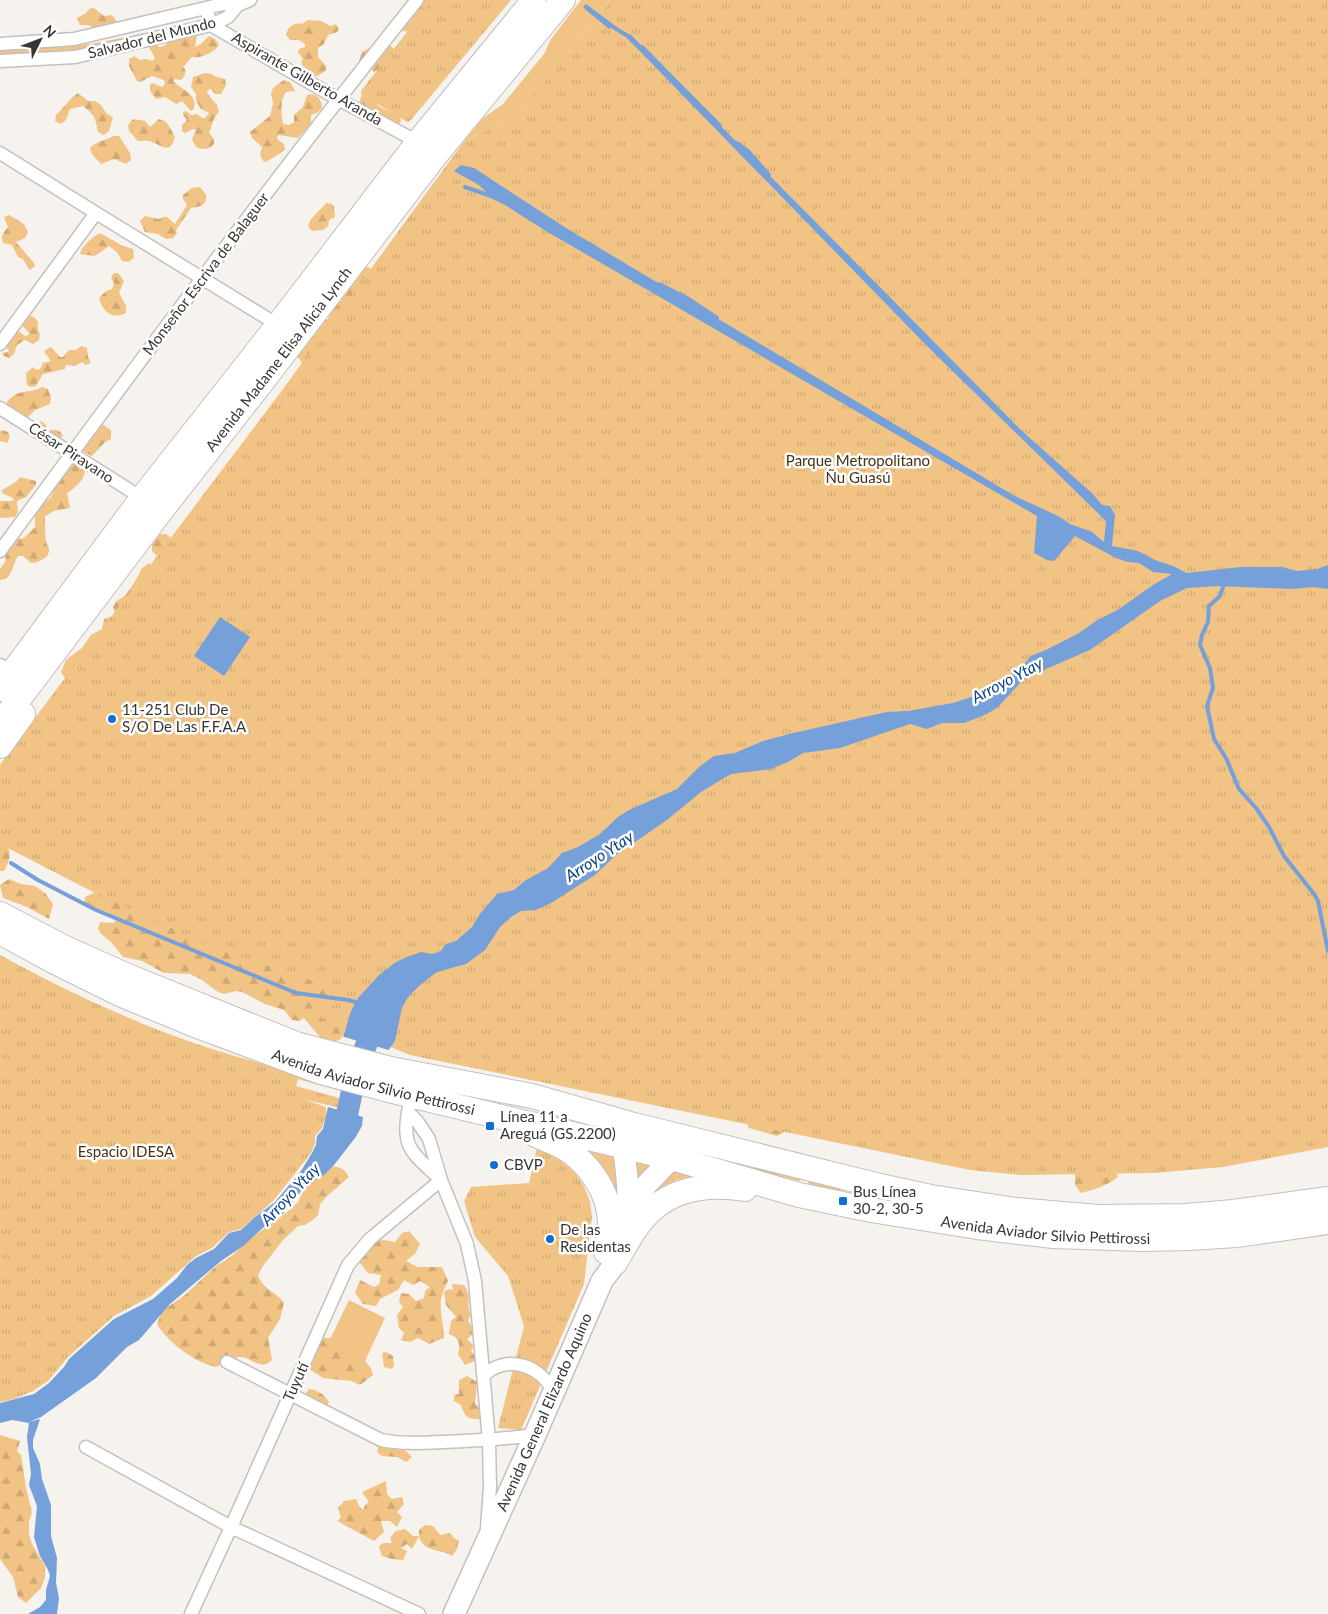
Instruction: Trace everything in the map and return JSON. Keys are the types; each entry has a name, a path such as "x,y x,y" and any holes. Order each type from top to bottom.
{"highway":[{"name":"Avenida Madame Elisa Alicia Lynch","path":"0,672 142,498 418,142 534,0"},
{"path":"532,38 540,14 552,0"},
{"name":"Avenida Madame Elisa Alicia Lynch","path":"0,724 161,511 435,156 563,0"},
{"path":"0,746 155,536 161,511"},
{"path":"0,898 63,933 109,955 273,1027 296,1044"},
{"name":"Avenida Aviador Silvio Pettirossi","path":"0,914 63,947 130,977 296,1044 321,1061"},
{"name":"Avenida Aviador Silvio Pettirossi","path":"0,932 122,995 270,1053 321,1061 388,1079 532,1096 634,1125 931,1197 1016,1210 1098,1216 1186,1216 1266,1209 1328,1199"},
{"path":"0,947 148,1020 237,1050 270,1053"},
{"name":"Avenida Aviador Silvio Pettirossi","path":"388,1079 410,1104 496,1115 672,1158 799,1195 871,1210 977,1228 1062,1237 1134,1239 1237,1235 1328,1222"},
{"path":"502,1091 530,1103 604,1126 612,1130 623,1146"},
{"path":"496,1115 561,1146 586,1166 602,1192 608,1207 610,1221 608,1265"},
{"path":"672,1158 681,1152 693,1150 706,1151 845,1183 880,1186"},
{"path":"608,1265 642,1220 653,1209 677,1194 688,1190 729,1187 779,1195 799,1195"}],"main road":[{"path":"623,1146 627,1170 627,1208"},
{"name":"Avenida General Elizardo Aquino","path":"454,1614 554,1393 608,1265 612,1232 627,1208 672,1158"}],"street":[{"name":"Salvador del Mundo","path":"0,44 74,39 223,4 250,0"},
{"name":"Monseñor Escriva de Balaguer","path":"0,551 202,278 338,99 417,0"},
{"name":"Salvador del Mundo","path":"0,61 75,57 212,25 228,17 237,3"},
{"path":"206,8 212,25"},
{"name":"Aspirante Gilberto Aranda","path":"212,25 338,99 418,142"},
{"path":"0,153 278,325"},
{"path":"0,344 96,213"},
{"name":"César Piravano","path":"0,408 142,498"},
{"path":"410,1104 405,1132 407,1142 412,1152 441,1180"},
{"path":"410,1104 429,1139 441,1180 467,1244 475,1281 489,1441 490,1487 486,1544"},
{"name":"Tuyutí","path":"190,1614 232,1527 348,1265 370,1239 441,1180"},
{"path":"227,1362 381,1440 396,1443 489,1441 535,1435"},
{"path":"484,1375 492,1368 498,1366 525,1366 538,1372 549,1382 554,1393"},
{"path":"86,1447 232,1527 419,1614"}],"green space":[{"path":"410,0 444,0 409,32 399,30"},
{"path":"432,0 511,0 410,121 407,122 361,94 361,91"},
{"path":"581,0 611,0 513,120 465,140 482,119 503,104 544,54 551,39"},
{"name":"Parque Metropolitano Ñu Guasú","path":"611,0 1328,0 1328,1147 1223,1167 1154,1173 1020,1175 970,1170 410,1055 320,1018 336,989 210,946 95,893 0,844 0,765 7,755 283,389 465,140 513,120"},
{"path":"94,8 104,16 112,15 118,23 94,28 88,25 80,25 77,18 89,9"},
{"path":"308,20 321,21 330,26 336,24 339,29 337,32 328,35 324,44 318,48 318,57 327,67 318,76 315,76 302,65 303,59 298,52 299,49 305,47 305,44 299,40 290,40 286,35 292,26 302,24"},
{"path":"186,25 93,50 0,55 0,49 91,44"},
{"path":"197,34 195,47 209,36 215,39 219,45 207,54 200,57 192,57 183,67 185,75 183,78 173,81 194,100 194,109 191,111 182,101 176,104 165,97 156,99 150,91 150,85 152,83 162,87 165,84 164,80 152,76 140,82 137,81 129,66 129,59 134,56 140,60 153,61 155,58 149,47 155,45 161,47 166,45 168,39 181,40 185,36"},
{"path":"373,46 391,46 398,54 376,71 373,72 372,69 356,69 362,52"},
{"path":"205,73 225,79 226,85 221,94 215,94 211,89 208,90 207,93 217,105 219,112 209,132 214,140 214,144 203,149 196,147 192,139 196,130 193,129 185,133 182,131 182,125 187,120 183,112 186,111 191,115 197,114 202,118 205,118 209,113 201,109 196,101 196,94 191,87 193,77"},
{"path":"284,80 290,82 295,91 286,92 284,95 282,107 283,124 289,125 294,122 294,115 303,107 307,95 310,94 318,97 322,108 317,113 311,115 311,124 298,138 279,135 277,137 278,140 284,144 285,150 266,162 263,161 260,155 262,147 252,138 250,132 270,116 273,103 271,94 273,88"},
{"path":"78,93 88,101 95,101 100,104 107,114 113,117 109,131 104,135 98,132 94,117 83,106 70,109 66,120 61,124 55,121 56,115"},
{"path":"362,94 367,95 380,107 400,117 401,122 397,125 359,103"},
{"path":"133,119 145,121 150,127 159,119 165,121 175,137 173,143 166,148 150,141 138,141 129,131 128,125"},
{"path":"113,136 119,136 130,153 131,160 126,164 114,159 101,164 92,154 90,148 92,146"},
{"path":"198,187 206,195 205,202 202,205 191,208 176,230 177,233 173,238 166,239 158,234 145,232 140,221 145,216 158,219 167,217 175,224 187,205 183,195 192,188"},
{"path":"326,203 332,204 334,207 335,217 329,220 328,226 323,230 312,231 308,226 309,223"},
{"path":"9,215 24,224 28,232 25,238 16,242 34,263 35,266 30,270 23,259 18,257 12,245 3,243 2,236 8,227 4,218"},
{"path":"100,233 121,245 133,249 134,258 128,262 122,261 117,252 109,246 95,256 80,254 85,245"},
{"path":"364,266 370,268 379,279 304,365 297,356 315,322 328,319 329,314"},
{"path":"114,273 118,273 124,281 119,293 126,306 126,313 116,316 106,311 99,298 106,291 112,289 114,283 111,278"},
{"path":"27,315 34,317 38,322 39,340 33,344 25,340 17,345 14,354 9,358 4,356 2,353 9,350 6,348 6,345 17,331 25,336 30,334 21,324"},
{"path":"81,346 87,348 91,363 85,365 83,362 74,366 66,365 65,369 43,374 36,386 30,387 27,385 26,373 33,367 36,370 40,369 43,363 51,361 45,350 51,347 60,357 63,357 69,350 76,350"},
{"path":"42,387 48,389 51,398 50,404 35,410 26,419 8,405 7,402 16,394 33,391"},
{"path":"41,421 46,425 47,430 58,430 63,436 58,440 35,424"},
{"path":"102,424 111,430 111,439 105,442 92,456 84,452 81,444"},
{"path":"0,431 8,432 10,437 7,443 0,441"},
{"path":"81,463 85,466 83,478 67,493 70,508 54,511 45,516 48,555 40,561 31,563 23,556 18,556 10,574 0,580 0,569 5,562 6,551 14,540 24,538 35,527 33,512 51,497 65,464"},
{"path":"20,477 36,481 36,485 26,497 17,501 18,512 15,517 2,518 0,517 0,501 13,501 13,498 2,493 2,490 16,482"},
{"path":"160,534 166,534 171,538 159,558 152,551 152,544"},
{"path":"149,563 151,566 115,613 113,607 115,603 126,594 141,569"},
{"path":"113,617 66,680 61,672 66,660 82,648 91,635 102,629 104,619"},
{"path":"0,836 10,853 9,861 4,871 0,871"},
{"path":"9,879 21,884 35,886 45,893 53,904 49,919 27,907 3,898 0,885"},
{"path":"103,889 331,915 353,1030 339,1040 327,1044 304,1018 299,1021 292,1020 284,1010 265,1004 242,992 236,991 224,994 190,974 164,973 142,961 123,957 111,942 101,934 98,928 100,922 113,923 118,919 107,912 94,911 84,904 85,897"},
{"name":"Espacio IDESA","path":"0,955 82,997 166,1033 235,1056 353,1088 352,1094 298,1079 296,1086 350,1101 348,1110 303,1099 326,1107 326,1116 322,1128 315,1136 315,1144 311,1153 274,1200 241,1229 229,1232 212,1248 196,1256 151,1296 114,1316 68,1357 48,1381 33,1391 14,1399 0,1402"},
{"path":"745,1119 792,1128 777,1136 749,1128"},
{"path":"574,1143 614,1152 622,1207"},
{"path":"537,1148 560,1160 574,1172 584,1186 590,1202 592,1216 584,1284 521,1430 498,1428 524,1326 508,1276 475,1237 464,1201 471,1187 529,1183"},
{"path":"633,1157 660,1164 637,1189"},
{"path":"756,1165 804,1178 799,1181 783,1177 773,1181 753,1174 753,1169"},
{"path":"332,1167 342,1169 349,1177 320,1204 318,1215 314,1219 305,1225 298,1226 283,1240 258,1275 263,1284 284,1303 280,1319 268,1338 272,1360 268,1363 259,1364 239,1357 216,1367 191,1356 168,1338 157,1324 162,1311 185,1295 247,1241 286,1213 298,1202 308,1182"},
{"path":"670,1168 697,1176 677,1180 653,1191"},
{"path":"1114,1168 1118,1177 1101,1187 1081,1193 1075,1185 1075,1174"},
{"path":"809,1176 842,1187 840,1191 808,1191"},
{"path":"409,1231 420,1244 415,1254 406,1261 418,1267 442,1267 448,1281 441,1303 444,1338 429,1344 418,1338 410,1342 401,1340 404,1333 399,1328 397,1315 403,1307 399,1302 401,1293 409,1294 416,1301 424,1298 425,1291 430,1287 420,1281 413,1285 404,1280 398,1290 380,1299 376,1306 363,1304 355,1293 360,1280 374,1287 379,1284 381,1275 368,1273 356,1258 378,1239 395,1242 402,1233"},
{"path":"452,1284 464,1285 469,1297 471,1315 468,1320 473,1334 467,1339 474,1346 471,1351 475,1356 475,1361 465,1365 458,1354 458,1342 455,1337 449,1334 451,1321 456,1317 446,1305 444,1292 449,1289 453,1290"},
{"path":"349,1300 385,1318 360,1372 323,1354"},
{"path":"320,1338 337,1338 344,1360 351,1365 365,1361 371,1368 373,1375 360,1385 351,1381 323,1378 306,1367"},
{"path":"386,1352 393,1356 394,1366 391,1369 384,1367 382,1353"},
{"path":"467,1376 477,1382 475,1404 483,1410 484,1419 469,1418 461,1405 454,1401 454,1395 459,1394 459,1380"},
{"path":"309,1389 325,1397 329,1402 326,1407 306,1395"},
{"path":"0,1435 20,1441 17,1451 21,1455 32,1512 29,1522 29,1534 32,1544 45,1566 45,1577 41,1588 26,1603 18,1597 13,1577 0,1559"},
{"path":"379,1444 392,1449 405,1450 412,1457 406,1462 397,1457 382,1456 377,1452"},
{"path":"386,1481 387,1494 392,1499 402,1497 404,1504 397,1512 402,1517 397,1527 390,1521 381,1521 384,1532 374,1541 337,1521 341,1517 338,1508 344,1501 356,1499 363,1510 369,1502 362,1492"},
{"path":"425,1525 433,1526 440,1535 450,1533 455,1539 459,1540 457,1549 452,1556 428,1548 419,1536 419,1530"},
{"path":"405,1529 413,1536 419,1536 412,1549 407,1544 401,1548 407,1551 403,1560 382,1556 379,1547 383,1543 392,1543 390,1538 396,1531"}],"water":[{"path":"586,4 613,24 609,29 583,7"},
{"path":"630,34 1023,432 1093,494 1102,505 1110,506 1115,515 1112,546 1138,551 1187,573 1241,567 1282,567 1297,571 1317,569 1328,565 1328,589 1313,587 1293,589 1218,586 1187,588 1160,601 1090,650 1032,675 1020,683 998,707 987,714 964,723 942,723 927,729 910,724 840,748 803,753 771,769 731,774 701,792 667,820 616,855 595,875 551,903 536,910 521,911 511,917 500,927 485,950 466,964 437,972 421,984 408,997 402,1008 395,1041 388,1051 343,1038 351,1011 358,998 379,975 396,962 407,957 421,952 432,954 441,951 446,944 456,941 472,927 497,894 514,890 526,880 548,868 562,853 578,847 600,834 618,817 629,810 677,789 699,767 714,756 735,753 763,741 789,734 887,712 908,711 953,703 980,694 1017,672 1031,656 1079,633 1172,574 1153,572 1139,563 1116,558 1075,536 1054,561 1047,560 1034,553 1037,516 546,231 493,199 479,185 454,171 461,165 474,168 566,228 1013,495 1060,517 1070,524 1092,532 1104,542 1106,521 929,348 626,37"},
{"path":"220,617 250,637 224,676 194,656"},
{"path":"328,1107 363,1117 362,1126 355,1138 334,1165 324,1175 306,1185 283,1214 221,1261 170,1304 139,1340 127,1347 96,1378 41,1417 29,1422 40,1419 33,1440 33,1448 40,1464 42,1479 51,1505 51,1536 57,1558 56,1583 59,1598 57,1614 28,1614 40,1607 46,1600 46,1590 50,1576 40,1556 34,1537 37,1506 29,1485 31,1474 27,1437 29,1423 12,1420 0,1423 0,1403 34,1394 49,1383 69,1359 114,1319 153,1299 177,1278 187,1265 214,1249 229,1233 241,1230 275,1202 301,1171 312,1153 316,1145 317,1136 323,1129"}],"pier":[{"path":"341,1036 392,1051 388,1054 342,1040"}],"waterway":[{"path":"607,23 631,38"},
{"path":"642,47 720,126"},
{"path":"737,143 748,151 769,175"},
{"path":"465,187 494,197"},
{"path":"659,284 687,298 717,318"},
{"path":"1224,584 1220,596 1209,606 1208,622 1200,645 1210,668 1213,688 1207,706 1214,739 1226,758 1239,789 1256,808 1269,827 1284,856 1318,901 1328,951"},
{"path":"11,863 38,880 96,910 296,993 359,1003"},
{"name":"Arroyo Ytay","path":"333,1141 347,1115 356,1072 377,1016"}],"place":[{"name":"11-251 Club De S/O De Las F.F.A.A","path":"112,719"},
{"name":"Línea 11 a Areguá (GS.2200)","path":"490,1126"},
{"name":"CBVP","path":"494,1165"},
{"name":"Bus Línea 30-2, 30-5","path":"843,1201"},
{"name":"De las Residentas","path":"550,1239"}]}
